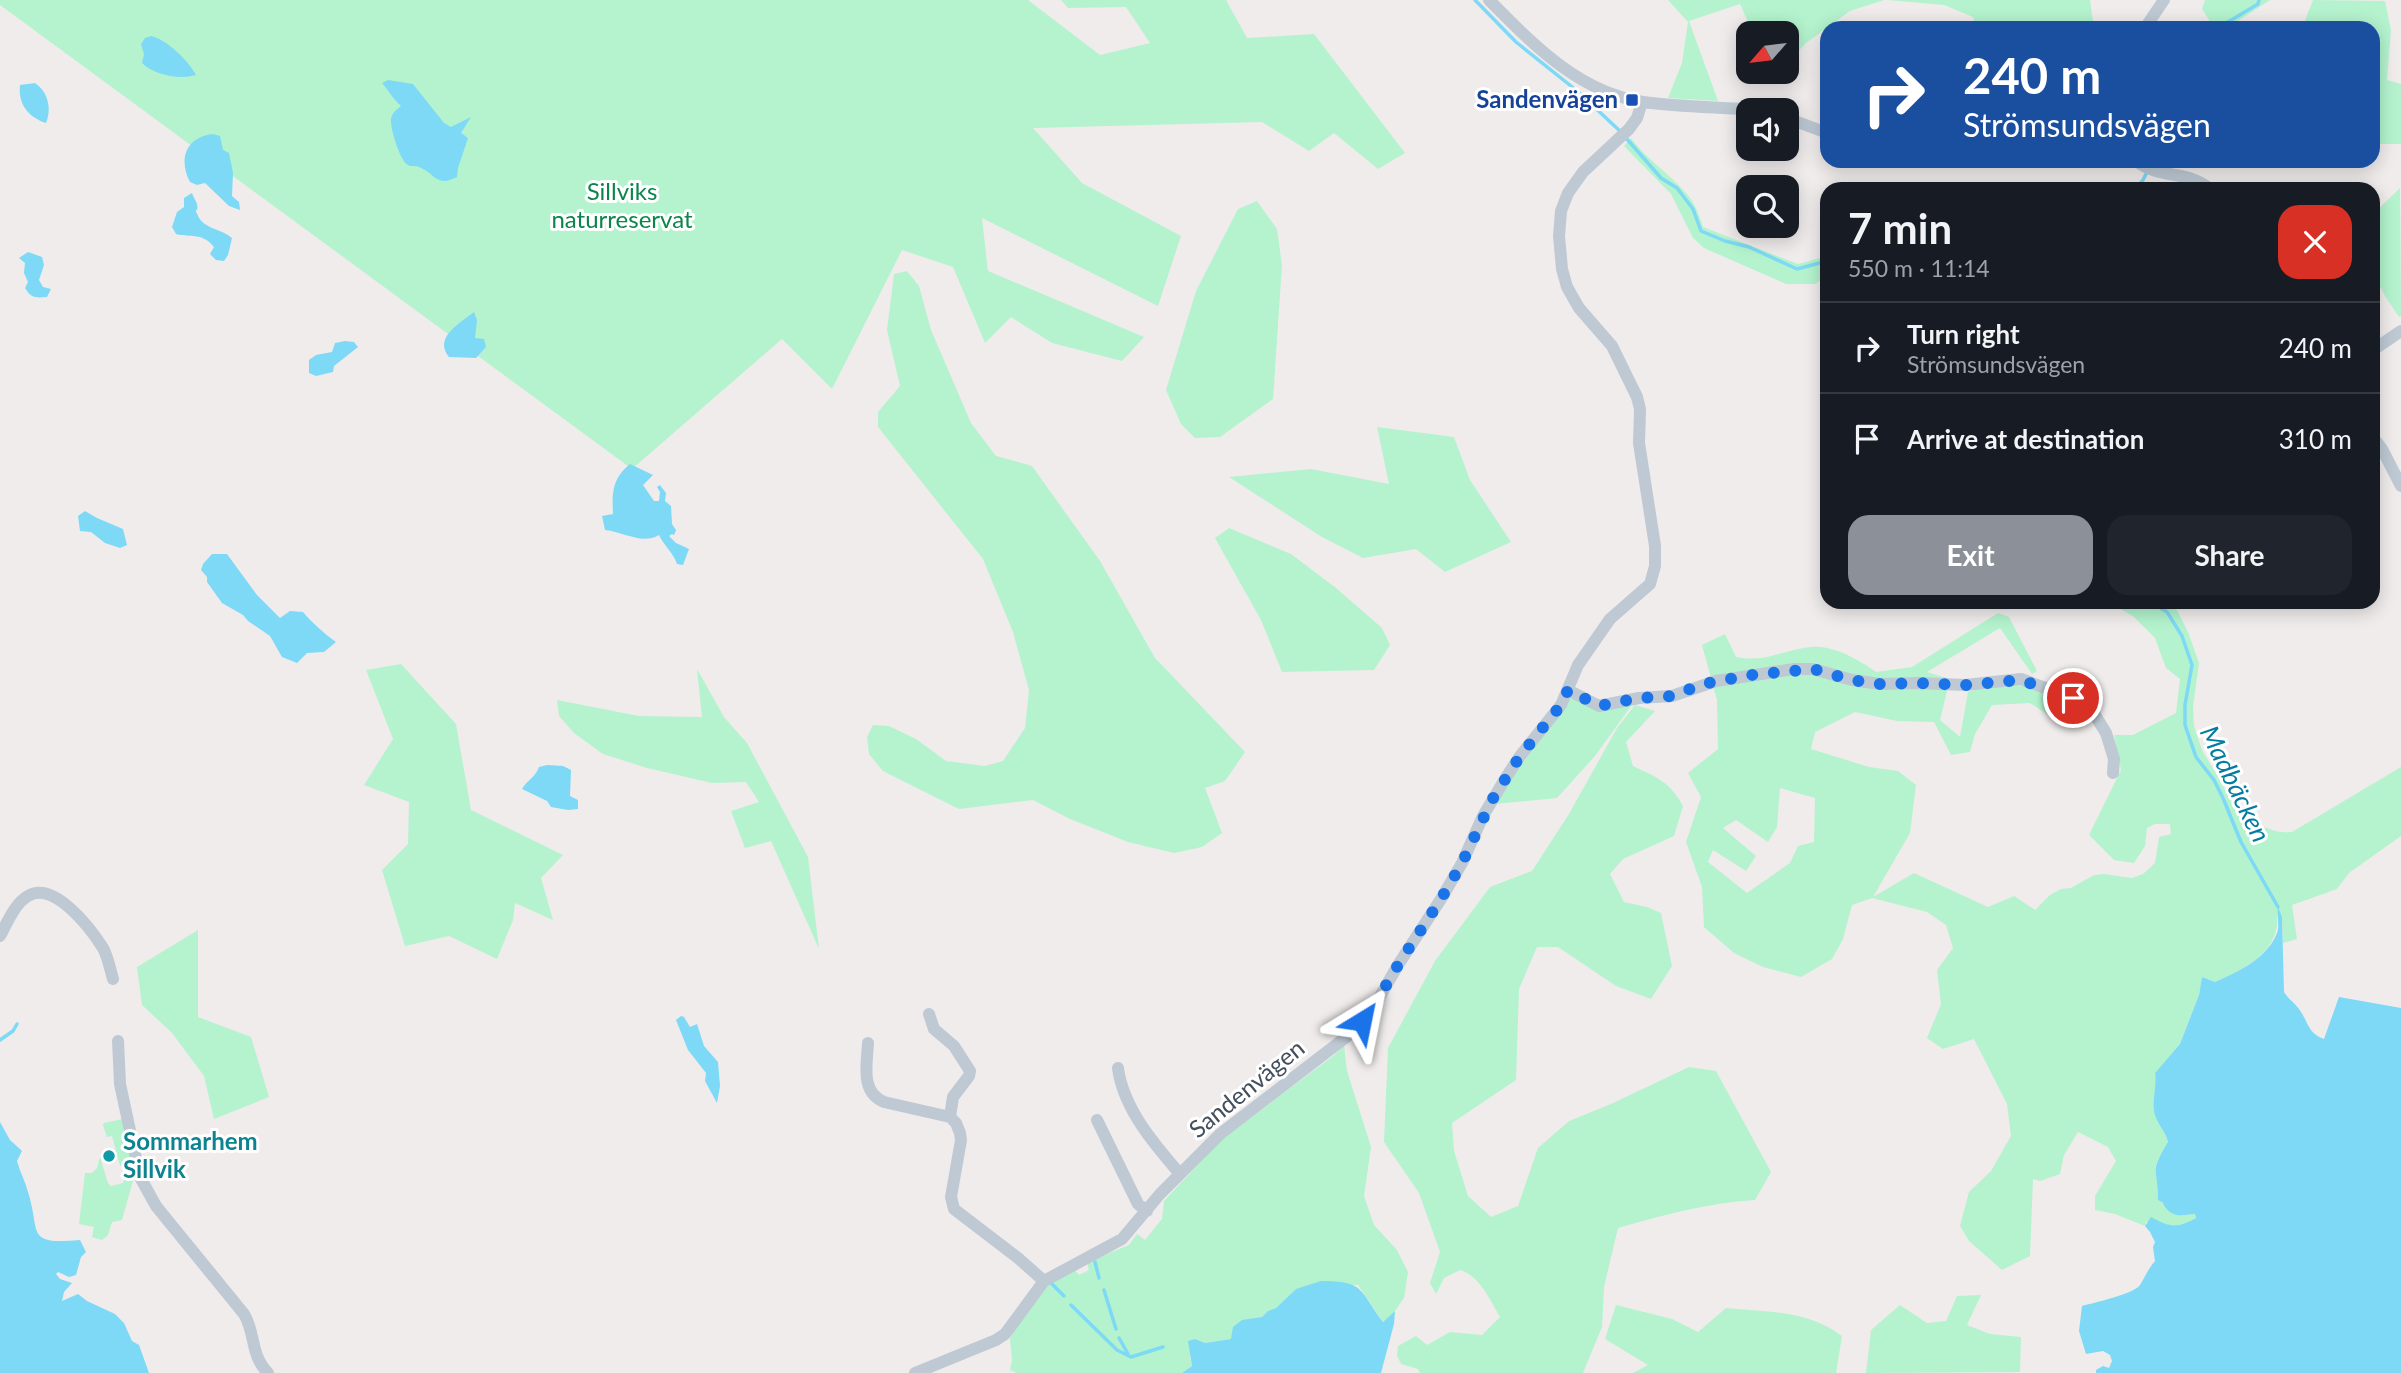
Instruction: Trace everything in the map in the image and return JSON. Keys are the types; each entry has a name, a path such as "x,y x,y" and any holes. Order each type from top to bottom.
{"street":[{"path":"1489,0 1556,64 1592,86 1642,102 1736,109"},
{"path":"2150,21 2164,0"},
{"name":"Sandenvägen","path":"915,1373 1000,1338 1020,1316 1044,1281 1122,1239 1220,1134 1335,1046 1362,1021 1441,899 1462,863 1492,800 1520,756 1561,705 1578,665 1605,626 1645,590 1655,566 1653,521 1641,455 1640,409 1637,397 1612,346 1573,300 1562,269 1560,247 1561,211 1568,193 1583,172 1625,133 1637,118 1642,102"},
{"path":"1799,122 1820,130"},
{"path":"2146,168 2190,177 2198,182"},
{"path":"2380,345 2401,331"},
{"path":"2380,446 2401,486"},
{"path":"1568,690 1599,706 1639,698 1672,696 1703,684 1794,669 1813,669 1852,680 1880,684 1965,685 2021,680 2073,698 2090,707 2106,733 2113,760 2113,773"},
{"path":"0,936 24,899 30,894 43,893 68,906 89,929 103,949 113,979"},
{"path":"929,1014 934,1029 954,1046 970,1071 953,1097 950,1117"},
{"path":"118,1041 120,1084 140,1177 156,1206 244,1314 255,1353 268,1373"},
{"path":"868,1043 866,1077 874,1097 884,1102 950,1117 956,1123 960,1133 960,1149 951,1197 954,1209 1044,1281"},
{"name":"Sandenvägen","path":"1118,1068 1126,1099 1163,1154 1180,1174"},
{"path":"1097,1121 1139,1204 1147,1211"}],"green space":[{"name":"Sillviks naturreservat","path":"0,0 1028,0 1100,55 1150,43 1126,7 1068,8 1061,0 1226,0 1247,38 1314,34 1405,153 1378,169 1334,133 1309,151 1262,122 1033,128 1082,183 1181,236 1158,306 982,218 988,271 1144,337 1122,361 1052,343 1011,317 985,343 953,267 902,250 832,389 782,339 632,469 0,5"},
{"path":"1668,0 1884,0 1850,11 1836,21 1820,21 1820,33 1799,50 1799,21 1748,21 1740,4 1689,21 1718,101 1668,98 1682,63 1688,22"},
{"path":"1888,0 2090,0 2093,21 1974,21 1973,17 1944,5"},
{"path":"2205,0 2270,0 2238,21 2210,21 2202,9"},
{"path":"2313,0 2385,1 2391,30 2387,80 2401,84 2401,144 2380,144 2380,21 2305,21"},
{"path":"1631,138 1672,179 1689,197 1703,227 1798,264 1820,258 1820,281 1815,284 1786,284 1704,248 1693,238 1671,194 1624,146"},
{"path":"2400,188 2399,317 2380,286 2380,207"},
{"path":"1257,201 1277,229 1282,265 1273,399 1220,437 1195,438 1181,424 1166,390 1196,291 1238,209"},
{"path":"907,271 919,286 931,330 971,423 996,456 1032,466 1100,561 1155,658 1245,752 1225,781 1205,788 1222,833 1202,847 1174,853 1128,842 1070,819 1033,800 959,809 883,771 869,754 867,737 873,725 889,726 916,739 946,761 985,766 1003,761 1025,728 1029,690 1013,632 983,559 878,427 878,412 900,386 887,330 894,274"},
{"path":"1377,427 1454,437 1470,480 1511,542 1445,572 1416,549 1363,558 1322,537 1229,477 1311,469 1389,484"},
{"path":"1229,528 1291,554 1382,628 1390,645 1374,670 1282,672 1261,620 1215,538"},
{"path":"2121,609 2177,610 2199,663 2193,707 2194,726 2202,750 2245,823 2292,832 2401,767 2401,836 2349,873 2337,889 2292,905 2297,939 2283,943 2282,917 2277,915 2277,928 2273,939 2258,958 2215,982 2202,977 2199,995 2180,1044 2155,1073 2154,1102 2156,1116 2168,1143 2156,1165 2158,1199 2177,1215 2195,1214 2196,1218 2175,1226 2146,1222 2145,1226 2115,1214 2095,1210 2095,1196 2116,1161 2108,1147 2078,1132 2064,1155 2060,1174 2040,1181 2033,1179 2030,1256 2002,1270 1969,1241 1960,1226 1969,1192 1991,1171 2011,1136 2007,1104 1974,1039 1943,1049 1927,1038 1941,1004 1937,970 1953,948 1946,925 1927,912 1872,898 1852,905 1843,939 1832,959 1801,977 1763,967 1734,953 1704,927 1702,887 1686,842 1701,797 1688,773 1718,749 1717,700 1702,645 1725,634 1736,657 1747,658 1811,647 1828,648 1853,658 1876,672 1912,667 1998,613 2009,617 2037,671 2032,674 2000,628 1927,672 1950,679 1940,720 1960,737 1968,692 2010,685 2034,689 2074,704 2066,727 2030,703 1992,705 1975,734 1970,752 1951,755 1934,722 1897,721 1855,712 1815,732 1811,749 1869,767 1898,771 1916,785 1910,833 1873,897 1914,873 1988,907 2014,896 2035,910 2050,895 2061,889 2071,888 2094,875 2132,878 2143,874 2155,863 2159,837 2171,834 2170,824 2155,824 2147,828 2145,846 2134,863 2114,860 2089,835 2121,770 2114,735 2133,735 2176,713 2180,679 2166,668 2155,638 2134,617","holes":["1780,788 1815,798 1814,842 1798,846 1790,863 1747,893 1708,862 1713,850 1746,871 1756,856 1723,828 1736,820 1768,842 1777,827"]},
{"path":"401,664 456,724 471,810 563,855 541,878 553,920 515,903 513,920 497,959 449,936 405,946 382,870 408,844 409,802 364,785 393,739 366,670"},
{"path":"697,669 724,717 747,743 808,857 819,949 771,841 745,848 731,811 759,802 746,782 712,783 647,768 603,754 574,733 559,716 557,700 639,716 702,717"},
{"path":"1573,697 1634,702 1595,756 1557,798 1495,804 1507,783"},
{"path":"1635,705 1655,711 1626,742 1633,766 1662,781 1683,806 1674,836 1623,859 1610,874 1624,902 1661,913 1672,966 1651,999 1616,986 1558,947 1537,947 1519,989 1516,1080 1452,1123 1454,1151 1468,1196 1491,1217 1518,1206 1538,1148 1569,1121 1689,1067 1716,1071 1771,1172 1755,1200 1703,1207 1618,1228 1604,1287 1602,1327 1583,1373 1420,1373 1418,1369 1401,1364 1397,1356 1398,1346 1416,1336 1427,1345 1450,1332 1482,1335 1500,1317 1484,1289 1467,1273 1460,1270 1444,1278 1436,1294 1430,1283 1440,1252 1419,1193 1384,1142 1388,1048 1435,961 1490,887 1532,871 1569,814 1617,728"},
{"path":"198,930 198,1017 251,1037 269,1097 214,1119 204,1076 172,1033 142,1005 137,967"},
{"path":"1344,1045 1347,1071 1371,1147 1364,1196 1374,1225 1397,1250 1408,1272 1404,1298 1395,1311 1383,1322 1358,1285 1296,1289 1262,1317 1242,1321 1231,1339 1205,1343 1195,1339 1190,1357 1192,1366 1182,1373 1017,1373 1010,1370 1010,1339 1013,1331 1042,1289 1074,1269 1079,1275 1089,1270 1087,1262 1129,1245 1137,1234 1145,1240 1162,1219 1164,1201 1221,1140"},
{"path":"122,1119 134,1165 133,1181 122,1220 112,1222 108,1235 102,1240 92,1237 94,1227 79,1224 85,1173 92,1173 97,1168 100,1157 108,1183 111,1186 123,1183 125,1167 120,1166 112,1136 107,1137 103,1125"},
{"path":"1981,1295 1967,1325 1990,1334 2021,1337 2020,1372 1866,1373 1871,1330 1900,1305 1927,1323 1946,1321 1957,1296"},
{"path":"1616,1305 1672,1319 1698,1332 1726,1308 1787,1314 1815,1321 1842,1336 1836,1373 1633,1373 1648,1365 1605,1339"}],"water":[{"path":"151,36 176,51 196,75 167,75 153,71 142,63 144,54 141,44 145,38"},
{"path":"388,80 413,84 444,123 451,127 471,117 461,133 468,138 457,177 440,180 418,166 409,166 405,162 396,144 391,123 392,115 401,106 382,83"},
{"path":"35,83 48,101 46,123 29,113 21,98 20,85"},
{"path":"213,134 220,136 223,150 229,153 233,173 232,196 239,202 240,210 229,206 205,183 197,185 190,182 186,173 185,157 191,144"},
{"path":"192,193 201,220 232,238 224,261 216,260 210,254 214,247 210,242 196,236 176,234 172,227 177,212 184,207 184,198"},
{"path":"28,252 42,257 44,265 39,280 43,287 51,289 47,297 34,297 25,288 28,282 24,273 25,263 19,258"},
{"path":"474,312 477,320 475,338 484,339 486,347 476,358 449,357 444,344 446,337"},
{"path":"354,342 358,347 334,366 333,372 316,376 309,373 309,360 316,355 332,352 335,343"},
{"path":"630,464 653,475 643,485 654,501 659,501 660,492 657,487 660,485 666,493 665,501 671,506 672,524 676,530 674,535 669,536 689,549 683,565 677,564 659,535 646,539 605,530 602,516 613,514 616,481"},
{"path":"85,511 123,529 127,545 120,548 105,543 91,532 80,531 78,516"},
{"path":"212,554 227,554 257,595 280,618 290,611 303,612 336,642 324,652 307,653 297,663 282,657 270,636 222,603 207,582 207,577 201,570"},
{"path":"563,766 571,770 570,796 578,800 578,809 551,807 547,801 522,789 539,767"},
{"path":"2278,907 2282,917 2284,992 2315,1034 2324,1039 2339,997 2401,1008 2401,1373 2096,1373 2096,1370 2103,1366 2109,1368 2112,1361 2110,1355 2103,1351 2086,1354 2079,1331 2082,1306 2122,1295 2140,1285 2155,1261 2155,1242 2145,1226 2151,1217 2173,1225 2196,1218 2195,1214 2172,1213 2158,1200 2156,1166 2168,1142 2154,1110 2155,1073 2180,1044 2199,995 2202,977 2215,982 2261,956 2274,940 2278,930"},
{"path":"681,1016 690,1027 697,1024 704,1046 718,1062 720,1086 717,1103 705,1081 706,1073 688,1050 676,1020"},
{"path":"0,1122 10,1140 22,1151 17,1161 38,1233 42,1238 50,1240 80,1240 86,1252 81,1257 76,1275 69,1277 58,1272 56,1274 60,1279 72,1283 64,1292 62,1301 78,1294 115,1314 124,1323 132,1341 139,1345 149,1373 0,1373"},
{"path":"1321,1281 1354,1286 1360,1290 1383,1322 1395,1311 1381,1373 1182,1373 1192,1366 1188,1341 1195,1339 1205,1343 1231,1339 1233,1327 1242,1320 1262,1317 1296,1289"}],"waterway":[{"name":"Madbäcken","path":"1475,0 1516,42 1576,90 1621,132"},
{"path":"2230,21 2258,4 2259,0"},
{"name":"Madbäcken","path":"1626,138 1661,178 1677,188 1693,209 1701,231 1749,247 1797,269 1820,263"},
{"path":"2141,182 2147,172"},
{"name":"Madbäcken","path":"2162,609 2182,636 2192,665 2185,705 2185,725 2196,757 2214,780 2241,842 2278,907"},
{"path":"0,1040 13,1031 17,1024"},
{"path":"1095,1262 1099,1278"},
{"path":"1051,1283 1064,1296"},
{"path":"1104,1290 1116,1329"},
{"path":"1071,1305 1117,1350 1131,1357 1163,1347"},
{"path":"1119,1338 1128,1354"}],"place":[{"name":"Sandenvägen","path":"1632,100"},
{"name":"Sommarhem Sillvik","path":"109,1156"}],"route":[{"path":"1362,1021 1441,899 1462,863 1492,800 1520,756 1551,720 1568,690 1599,706 1639,698 1672,696 1703,684 1779,670 1813,669 1852,680 1880,684 1965,685 2021,680 2073,698"}]}
